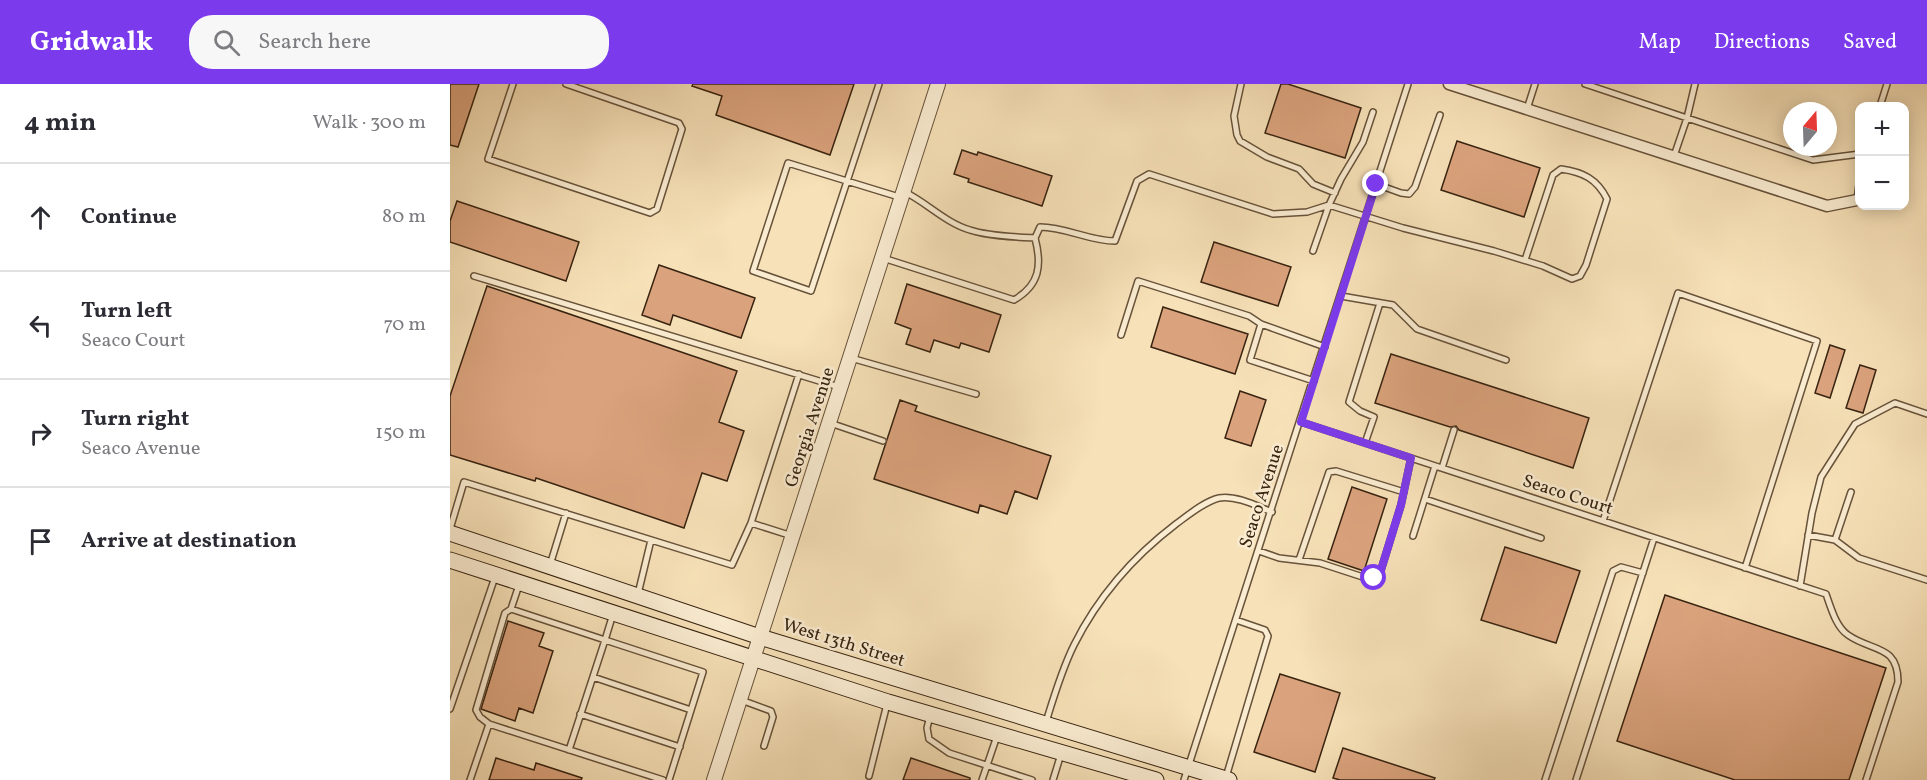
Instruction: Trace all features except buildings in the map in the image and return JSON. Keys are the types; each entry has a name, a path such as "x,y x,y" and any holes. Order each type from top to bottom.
{"main road":[{"name":"West 13th Street","path":"450,531 760,637 1045,724 1187,774 1227,779"},
{"path":"450,560 888,702 1061,753 1131,777 1156,780"}],"street":[{"name":"Georgia Avenue","path":"714,780 938,84"},
{"path":"1449,84 1827,206 1855,200"}],"lane":[{"path":"513,84 488,159 650,213 657,209 682,129 679,123 566,84"},
{"path":"879,84 847,181 811,291 753,272 788,163 847,181 920,200 933,211 970,230 1035,238"},
{"path":"1241,84 1234,116 1240,141 1253,150 1299,169 1319,189 1335,193"},
{"name":"Seaco Avenue","path":"1187,774 1408,84"},
{"path":"1527,109 1535,84"},
{"path":"1585,84 1813,160 1855,155"},
{"path":"1674,156 1687,118 1695,84"},
{"path":"1881,102 1887,84"},
{"path":"1313,251 1329,205 1363,142 1373,111"},
{"path":"1376,184 1409,194 1415,187 1440,115"},
{"path":"882,258 1014,300 1026,293 1037,276 1040,256 1035,238 1040,227 1052,227 1103,241 1115,241 1137,181 1149,174 1273,214 1307,212 1329,205 1365,217 1525,260 1572,279 1580,276 1586,265 1607,199 1602,188 1591,177 1561,170 1553,175 1525,260"},
{"path":"474,276 840,387"},
{"path":"1121,335 1138,281 1249,316 1262,324 1325,347"},
{"path":"1603,521 1678,293 1817,341 1745,568"},
{"path":"1341,296 1398,308 1417,329 1506,360"},
{"path":"1365,443 1374,417 1360,411 1349,402 1380,303"},
{"path":"1262,324 1250,360 1314,381"},
{"path":"849,357 976,394"},
{"path":"450,531 465,482 732,565 751,523 799,374"},
{"path":"1800,586 1821,477 1855,424 1896,403 1927,414"},
{"name":"Seaco Court","path":"1301,422 1826,594 1842,629 1848,635 1884,651 1892,658 1896,666 1898,682 1866,780"},
{"path":"830,423 883,441"},
{"path":"1413,536 1425,499 1454,430"},
{"path":"1259,551 1279,558 1320,563 1369,579 1374,578 1381,570 1404,492 1411,458"},
{"path":"1299,560 1329,472 1336,471 1404,492"},
{"path":"1835,540 1851,492"},
{"path":"1045,724 1074,646 1088,621 1119,578 1149,545 1194,511 1219,498 1238,500 1272,512"},
{"path":"1425,499 1540,538"},
{"path":"550,567 566,513"},
{"path":"751,523 792,536"},
{"path":"1808,535 1835,540 1859,558 1927,580"},
{"path":"1576,780 1654,538"},
{"path":"637,596 651,540"},
{"path":"1545,780 1613,571 1621,567 1643,573"},
{"path":"450,709 496,574"},
{"path":"520,582 511,609 505,613 476,710 480,717 489,724 663,780"},
{"path":"511,609 703,672 669,780"},
{"path":"569,750 614,612"},
{"path":"1227,779 1268,636 1265,630 1236,620"},
{"path":"593,677 691,710"},
{"path":"740,700 771,711 773,717 764,746"},
{"path":"870,776 888,702"},
{"path":"580,714 680,747"},
{"path":"930,715 927,728 929,739 949,753 1032,780"},
{"path":"471,780 489,724"},
{"path":"982,780 998,734"},
{"path":"1053,780 1061,753"}],"route":[{"path":"1374,578 1381,570 1401,505 1411,458 1301,422 1376,184"}]}
